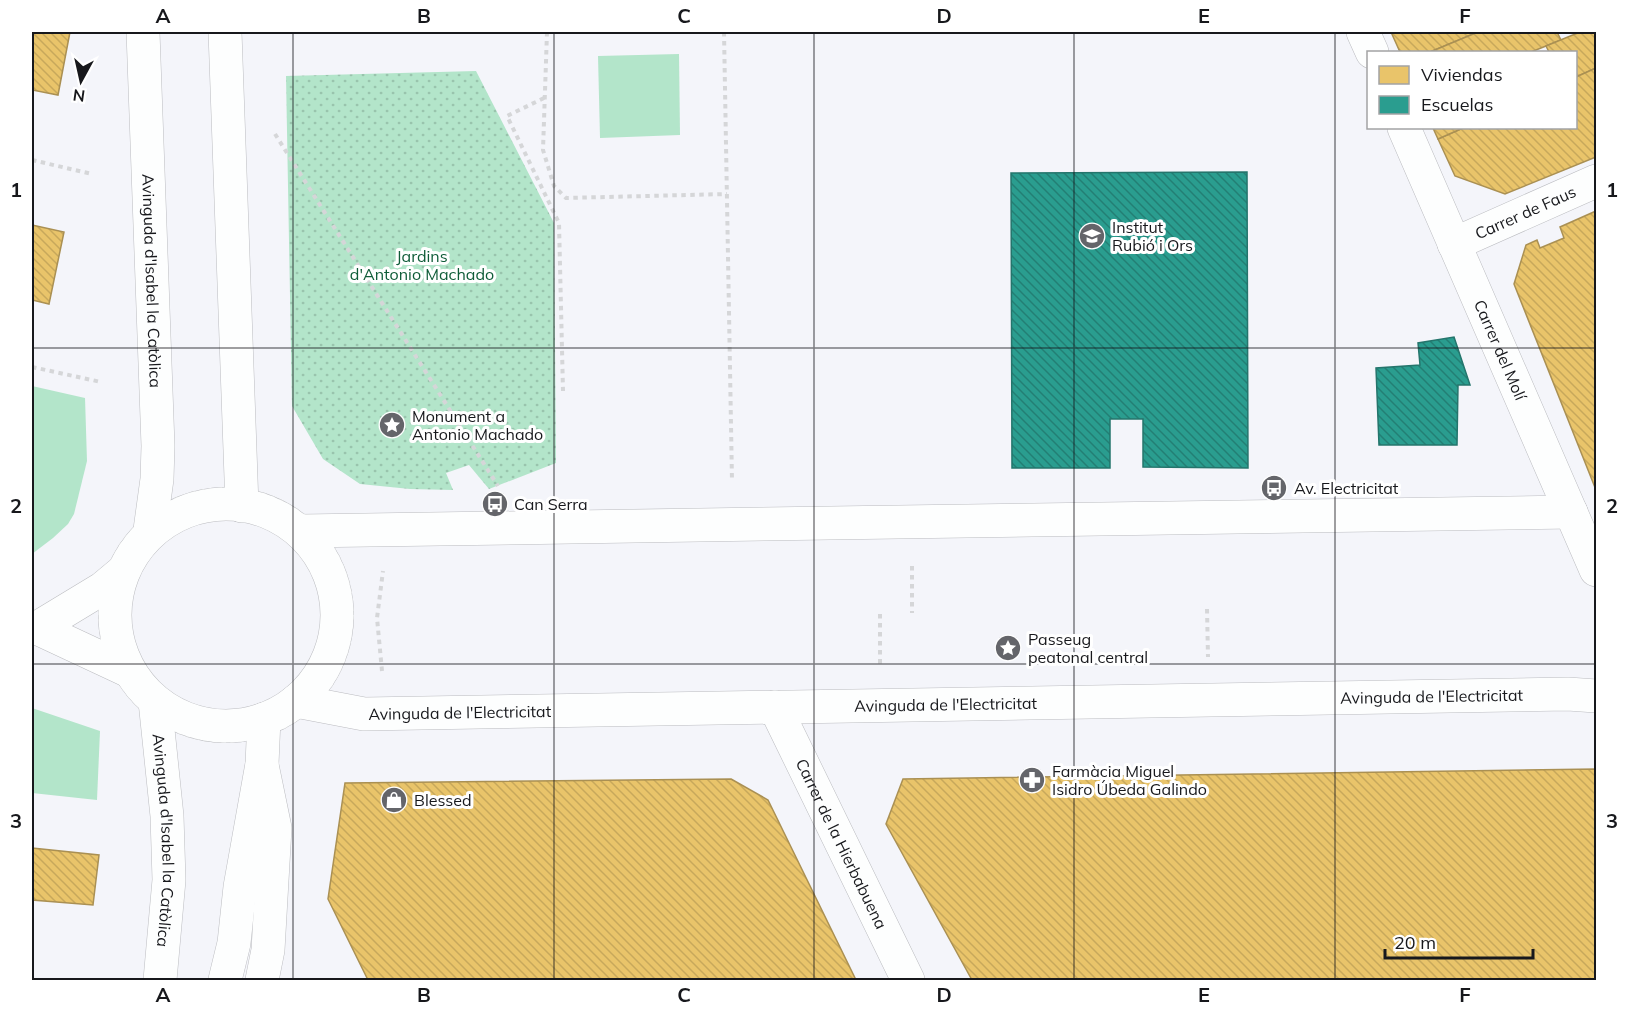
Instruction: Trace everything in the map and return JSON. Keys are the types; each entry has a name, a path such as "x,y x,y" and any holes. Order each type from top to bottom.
{"street":[{"name":"Avinguda d'Isabel la Catòlica","path":"143,32 158,446 157,478 151,521"},
{"path":"225,32 241,498"},
{"path":"1363,32 1372,51"},
{"name":"Carrer del Molí","path":"1404,129 1596,570"},
{"name":"Carrer de Faus","path":"1454,244 1596,182"},
{"path":"34,628 112,581 151,521 241,498 309,531 1571,512"},
{"path":"225,981 234,943 240,887 263,739 305,703 334,642 338,606 330,572 309,531"},
{"path":"112,581 119,667"},
{"path":"34,628 119,667 155,710 188,720 226,726 263,739"},
{"name":"Avinguda de l'Electricitat","path":"305,703 364,714 1556,694 1596,696"},
{"name":"Carrer de la Hierbabuena","path":"775,707 908,981"},
{"name":"Avinguda d'Isabel la Catòlica","path":"155,710 167,816 169,871 160,981"},
{"path":"262,981 268,950 275,828 263,739"}],"path":[{"path":"547,32 543,150 554,186 566,198 727,194"},
{"path":"724,32 732,482"},
{"path":"545,98 507,116 559,224 563,392"},
{"path":"275,134 498,487"},
{"path":"32,160 92,174"},
{"path":"32,366 101,382"},
{"path":"206,490 241,498 264,494 291,507 309,531 333,548 347,576 352,608 350,640 340,670 322,697 305,703 298,718 263,739 208,740 179,732 155,710 130,697 113,672 119,667 102,644 99,614 112,581 113,556 130,531 151,521 177,498 206,490"},
{"path":"382,672 376,618 385,561"},
{"path":"912,566 912,613"},
{"path":"1207,609 1209,667"},
{"name":"Avinguda de l'Electricitat","path":"880,614 881,673"}],"green space":[{"path":"679,54 680,135 600,138 598,56"},
{"name":"Jardins d'Antonio Machado","path":"476,71 554,223 556,463 489,489 469,465 446,473 453,490 360,484 323,459 292,406 286,76"},
{"path":"32,386 85,398 87,461 74,514 68,524 32,554"},
{"path":"32,708 100,731 97,800 32,793"}],"building: Viviendas":[{"path":"32,32 70,32 58,95 32,90"},
{"path":"1391,32 1478,32 1432,51 1400,51"},
{"path":"1478,32 1557,32 1561,40 1534,51 1432,51"},
{"path":"1580,32 1596,32 1596,68 1577,77 1577,51 1548,51 1546,46"},
{"path":"1596,68 1596,157 1505,194 1455,176 1438,139 1461,129 1577,129 1577,77"},
{"path":"1433,129 1461,129 1438,139"},
{"path":"1596,211 1596,490 1514,284 1526,245 1537,240 1540,248 1564,238 1560,227"},
{"path":"32,225 64,232 49,304 32,300"},
{"path":"1596,769 1596,980 972,980 886,824 903,779"},
{"path":"731,779 768,800 856,980 368,980 328,899 345,783"},
{"path":"32,848 99,855 93,905 32,900"}],"building: Escuelas":[{"path":"1247,172 1248,468 1143,467 1143,419 1110,419 1110,468 1012,468 1011,173"},
{"path":"1454,337 1470,385 1458,385 1457,445 1379,445 1376,368 1420,365 1418,343"}],"place":[{"name":"Institut Rubió i Ors","path":"1092,236"},
{"name":"Monument a Antonio Machado","path":"392,425"},
{"name":"Av. Electricitat","path":"1274,488"},
{"name":"Can Serra","path":"495,504"},
{"name":"Passeug peatonal central","path":"1008,648"},
{"name":"Farmàcia Miguel Isidro Úbeda Galindo","path":"1032,780"},
{"name":"Blessed","path":"394,800"}]}
